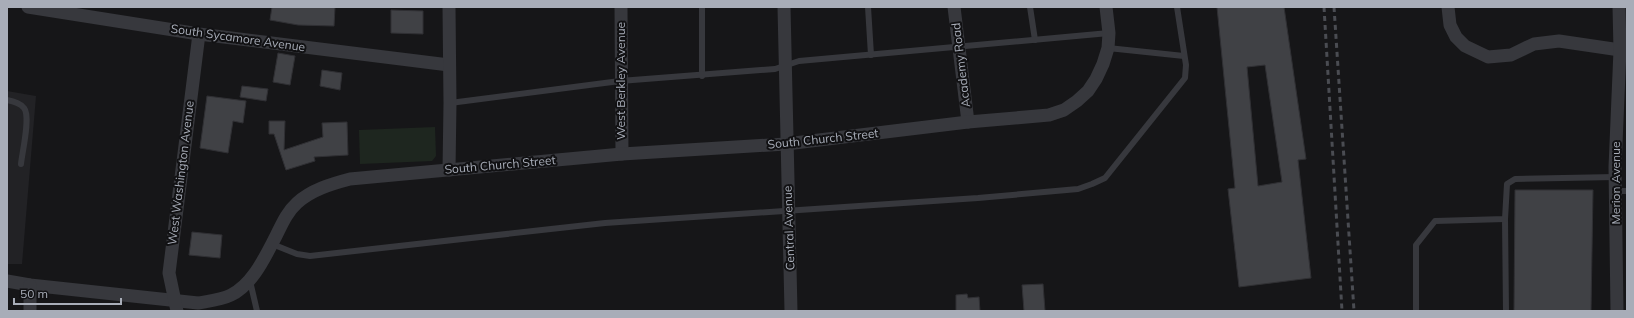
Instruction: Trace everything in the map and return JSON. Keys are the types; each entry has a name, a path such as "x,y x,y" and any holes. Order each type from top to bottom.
{"street":[{"name":"South Sycamore Avenue","path":"28,7 199,34 449,65"},
{"path":"449,7 449,170"},
{"name":"West Berkley Avenue","path":"620,7 622,154"},
{"name":"Central Avenue","path":"784,7 791,311"},
{"name":"Academy Road","path":"954,7 968,122"},
{"name":"South Church Street","path":"7,281 176,306 221,299 232,295 250,281 272,244 286,215 298,202 313,192 350,179 622,154 786,144 968,122 1049,115 1064,110 1088,91 1103,64 1108,48 1109,33 1106,7"},
{"path":"1448,7 1450,25 1456,37 1465,46 1488,57 1511,55 1534,44 1559,41 1620,50"},
{"name":"Merion Avenue","path":"1617,311 1621,191 1615,177 1620,50 1619,7"},
{"name":"West Washington Avenue","path":"176,306 168,274 199,34"},
{"path":"30,285 30,311"}],"lane":[{"path":"702,7 702,76"},
{"path":"868,7 871,55"},
{"path":"1030,7 1035,40"},
{"path":"272,244 297,254 310,256 606,223 978,198 1078,189 1105,178 1185,78 1186,65 1177,7"},
{"path":"450,103 620,81 702,76 775,69 799,61 1109,33"},
{"path":"1108,48 1184,56"},
{"path":"7,100 16,102 25,109 27,116 21,164"},
{"path":"1506,311 1505,219 1507,184 1515,179 1615,177"},
{"path":"1416,311 1416,244 1435,221 1505,219"},
{"path":"250,281 257,311"}],"shaded area":[{"path":"7,91 36,96 22,264 7,264"},
{"path":"435,127 436,156 432,161 360,164 359,130"}],"building":[{"path":"272,7 335,7 334,26 298,25 270,20"},
{"path":"1217,7 1284,7 1306,159 1298,160 1311,278 1239,287 1228,189 1235,188","holes":["1265,65 1282,182 1258,186 1247,67"]},
{"path":"391,10 423,11 423,34 391,33"},
{"path":"278,53 295,56 290,85 273,82"},
{"path":"322,70 342,73 340,90 320,86"},
{"path":"242,86 268,89 266,101 240,97"},
{"path":"207,96 246,101 243,123 233,121 228,153 200,148"},
{"path":"269,121 285,121 284,150 323,137 322,123 347,122 348,155 314,157 315,161 286,170 274,134 269,134"},
{"path":"1515,190 1593,190 1591,311 1514,311"},
{"path":"192,232 222,235 220,258 189,255"},
{"path":"1043,284 1045,311 1024,311 1022,285"},
{"path":"967,294 968,298 979,297 980,311 956,311 956,295"}],"railway":[{"path":"1324,7 1342,311"},
{"path":"1334,7 1354,311"}]}
